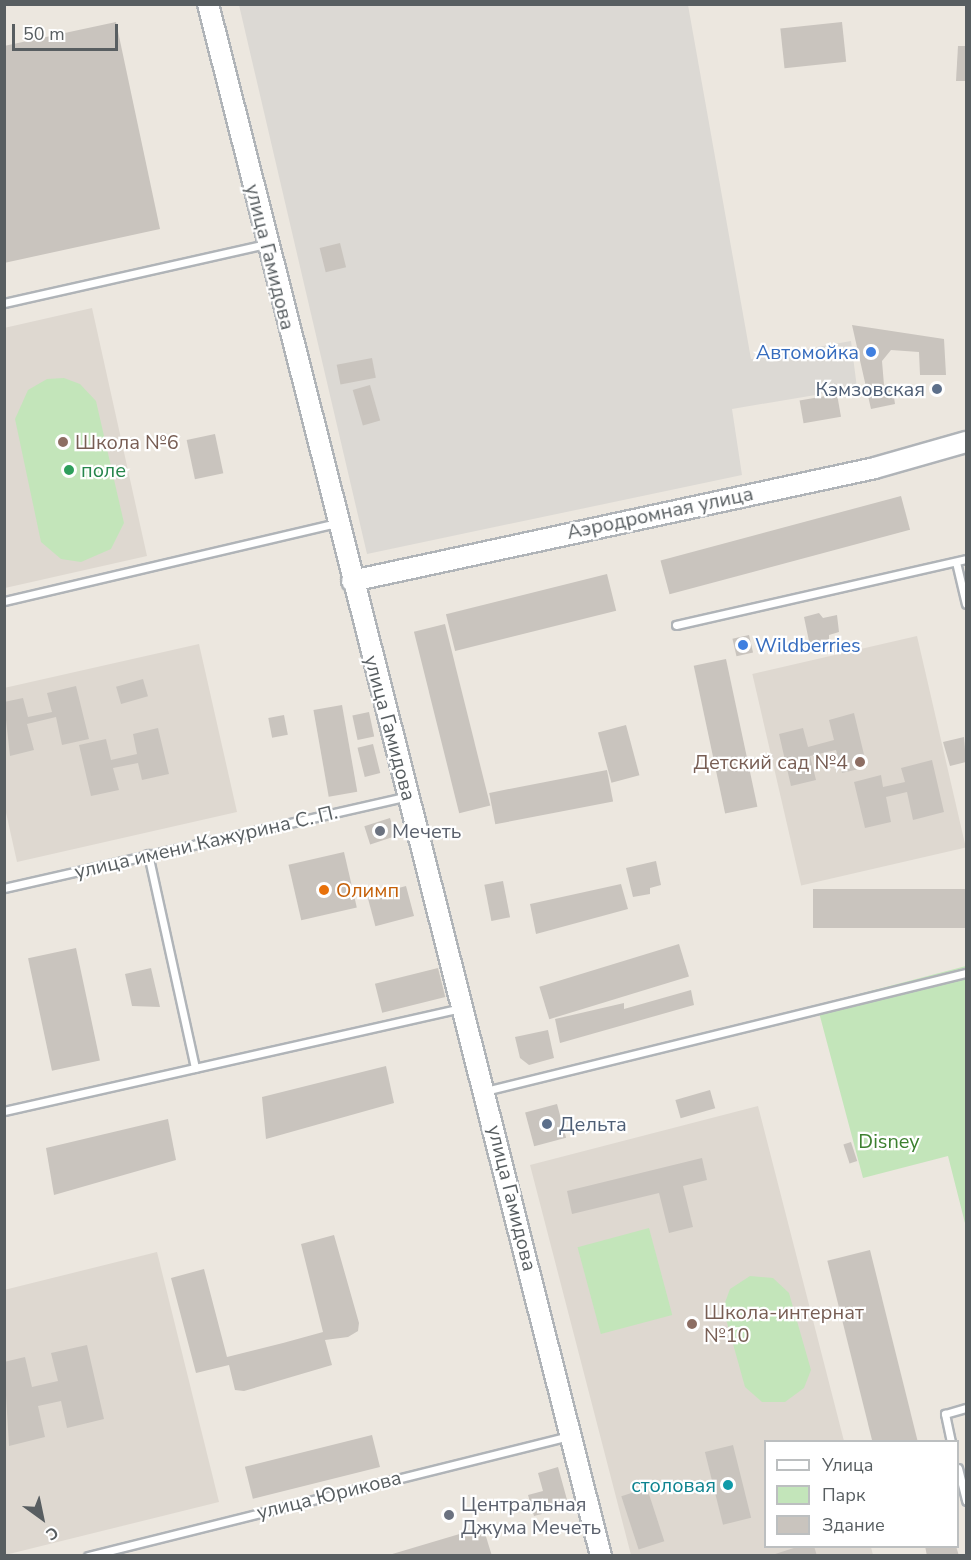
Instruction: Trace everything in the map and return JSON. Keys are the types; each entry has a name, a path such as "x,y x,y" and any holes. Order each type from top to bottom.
{"street":[{"name":"улица Гамидова","path":"208,4 266,244 464,1008 601,1556"},
{"name":"Аэродромная улица","path":"352,581 875,468 966,442"}],"lane":[{"path":"4,303 266,244"},
{"path":"4,601 337,523"},
{"path":"676,626 966,559"},
{"path":"956,562 966,604"},
{"name":"улица имени Кажурина С. П.","path":"4,888 408,796"},
{"path":"148,854 195,1068"},
{"path":"485,1091 966,973"},
{"path":"4,1111 464,1008"},
{"path":"951,1440 945,1414 966,1408"},
{"name":"улица Юрикова","path":"88,1556 571,1435"},
{"path":"959,1475 966,1501"}],"shaded area":[{"path":"239,5 688,5 751,359 851,341 857,388 732,409 742,475 367,554"},
{"name":"Школа №6","path":"92,308 147,556 5,588 4,328"},
{"name":"Детский сад №4","path":"917,636 966,847 801,885 752,674"},
{"path":"199,644 237,812 17,862 5,808 4,688"},
{"name":"Школа-интернат №10","path":"758,1106 844,1440 764,1440 764,1548 871,1548 873,1555 631,1555 530,1165"},
{"path":"157,1252 219,1502 5,1555 4,1290"}],"green space":[{"name":"поле","path":"64,378 80,384 96,401 124,523 111,549 81,562 61,559 41,542 15,419 28,390 47,379"},
{"name":"Disney","path":"966,966 966,1227 948,1156 863,1178 817,1005"},
{"path":"649,1228 672,1315 601,1334 578,1247"},
{"path":"750,1276 773,1278 789,1293 811,1370 804,1388 785,1402 762,1402 745,1387 723,1308 730,1289"}],"building":[{"path":"116,22 160,229 4,263 4,46"},
{"path":"842,22 846,62 785,68 780,28"},
{"path":"958,46 966,46 966,81 956,81"},
{"path":"340,243 346,267 326,272 320,248"},
{"path":"852,325 944,339 946,375 920,375 919,352 891,350 882,361 884,385 892,384 895,404 871,409"},
{"path":"372,358 376,378 340,385 337,365"},
{"path":"370,385 380,421 363,426 353,390"},
{"path":"837,394 841,417 804,423 800,401"},
{"path":"215,434 223,473 195,479 187,440"},
{"path":"901,496 910,530 670,594 660,560"},
{"path":"607,574 616,611 455,651 446,614"},
{"path":"819,613 823,618 837,615 839,632 829,635 829,642 810,646 804,617"},
{"path":"445,624 490,805 459,813 414,632"},
{"name":"Wildberries","path":"749,635 753,653 736,656 732,639"},
{"path":"726,659 757,807 725,814 694,666"},
{"path":"143,679 148,696 121,704 116,687"},
{"path":"76,686 89,739 62,745 56,717 27,724 34,750 10,756 4,702 23,698 28,717 52,712 47,693"},
{"path":"342,705 357,792 329,797 313,710"},
{"path":"369,712 374,736 358,740 352,716"},
{"path":"854,713 867,767 842,773 836,750 810,756 816,780 791,786 779,734 803,728 808,747 834,740 829,720"},
{"path":"284,715 288,735 272,738 268,718"},
{"path":"626,725 639,775 611,783 598,733"},
{"path":"158,728 169,774 142,780 138,763 113,768 119,790 91,796 79,745 106,739 111,760 137,754 133,734"},
{"path":"964,737 966,762 950,766 943,742"},
{"path":"373,744 380,773 365,777 357,748"},
{"path":"932,760 944,812 913,820 907,792 886,797 891,822 865,828 854,782 881,775 883,787 905,782 901,768"},
{"path":"607,770 613,801 495,824 489,793"},
{"name":"Мечеть","path":"390,818 396,836 370,844 364,826"},
{"path":"344,852 357,908 301,920 288,865"},
{"path":"656,861 661,885 650,888 650,894 633,897 626,868"},
{"path":"503,881 510,917 491,921 484,885"},
{"path":"621,884 628,909 536,934 530,904"},
{"path":"406,886 414,916 375,926 367,896"},
{"path":"813,889 966,889 966,928 813,928"},
{"path":"679,944 689,977 549,1019 539,987"},
{"path":"76,948 100,1060 52,1071 28,958"},
{"path":"151,968 160,1007 132,1006 125,974"},
{"path":"438,968 445,997 382,1013 375,984"},
{"path":"691,990 694,1005 560,1043 555,1019 624,1003 624,1009"},
{"path":"548,1030 554,1058 529,1065 520,1058 515,1037"},
{"path":"386,1066 394,1103 266,1139 262,1097"},
{"path":"710,1090 715,1108 681,1118 675,1100"},
{"path":"557,1104 566,1138 534,1146 525,1113"},
{"path":"168,1119 176,1160 54,1195 46,1148"},
{"path":"851,1142 857,1161 850,1163 843,1144"},
{"path":"702,1158 707,1180 683,1186 693,1227 669,1233 659,1193 572,1214 567,1191"},
{"path":"334,1235 359,1323 358,1331 348,1337 325,1340 332,1365 244,1391 235,1390 229,1365 196,1373 171,1278 204,1269 227,1357 283,1343 323,1332 301,1244"},
{"path":"870,1250 917,1440 872,1440 827,1261"},
{"path":"87,1345 104,1419 67,1428 61,1401 38,1406 45,1437 9,1446 4,1362 25,1357 32,1387 58,1381 51,1353"},
{"path":"372,1435 380,1467 253,1499 245,1467"},
{"name":"столовая","path":"733,1445 751,1518 723,1525 705,1452"},
{"path":"558,1467 569,1507 534,1516 528,1495 543,1491 538,1473"},
{"path":"647,1488 664,1541 639,1550 621,1496"},
{"path":"483,1527 492,1556 389,1556 389,1555"},
{"path":"794,1548 815,1548 817,1556 769,1556"},
{"path":"925,1548 957,1548 959,1556 927,1556"}],"place":[{"name":"Автомойка","path":"871,352"},
{"name":"Кэмзовская","path":"937,389"},
{"name":"Школа №6","path":"63,442"},
{"name":"поле","path":"69,470"},
{"name":"Wildberries","path":"743,645"},
{"name":"Детский сад №4","path":"860,762"},
{"name":"Мечеть","path":"380,831"},
{"name":"Олимп","path":"324,890"},
{"name":"Дельта","path":"547,1124"},
{"name":"Школа-интернат №10","path":"692,1324"},
{"name":"столовая","path":"728,1485"},
{"name":"Центральная Джума Мечеть","path":"449,1515"}]}
